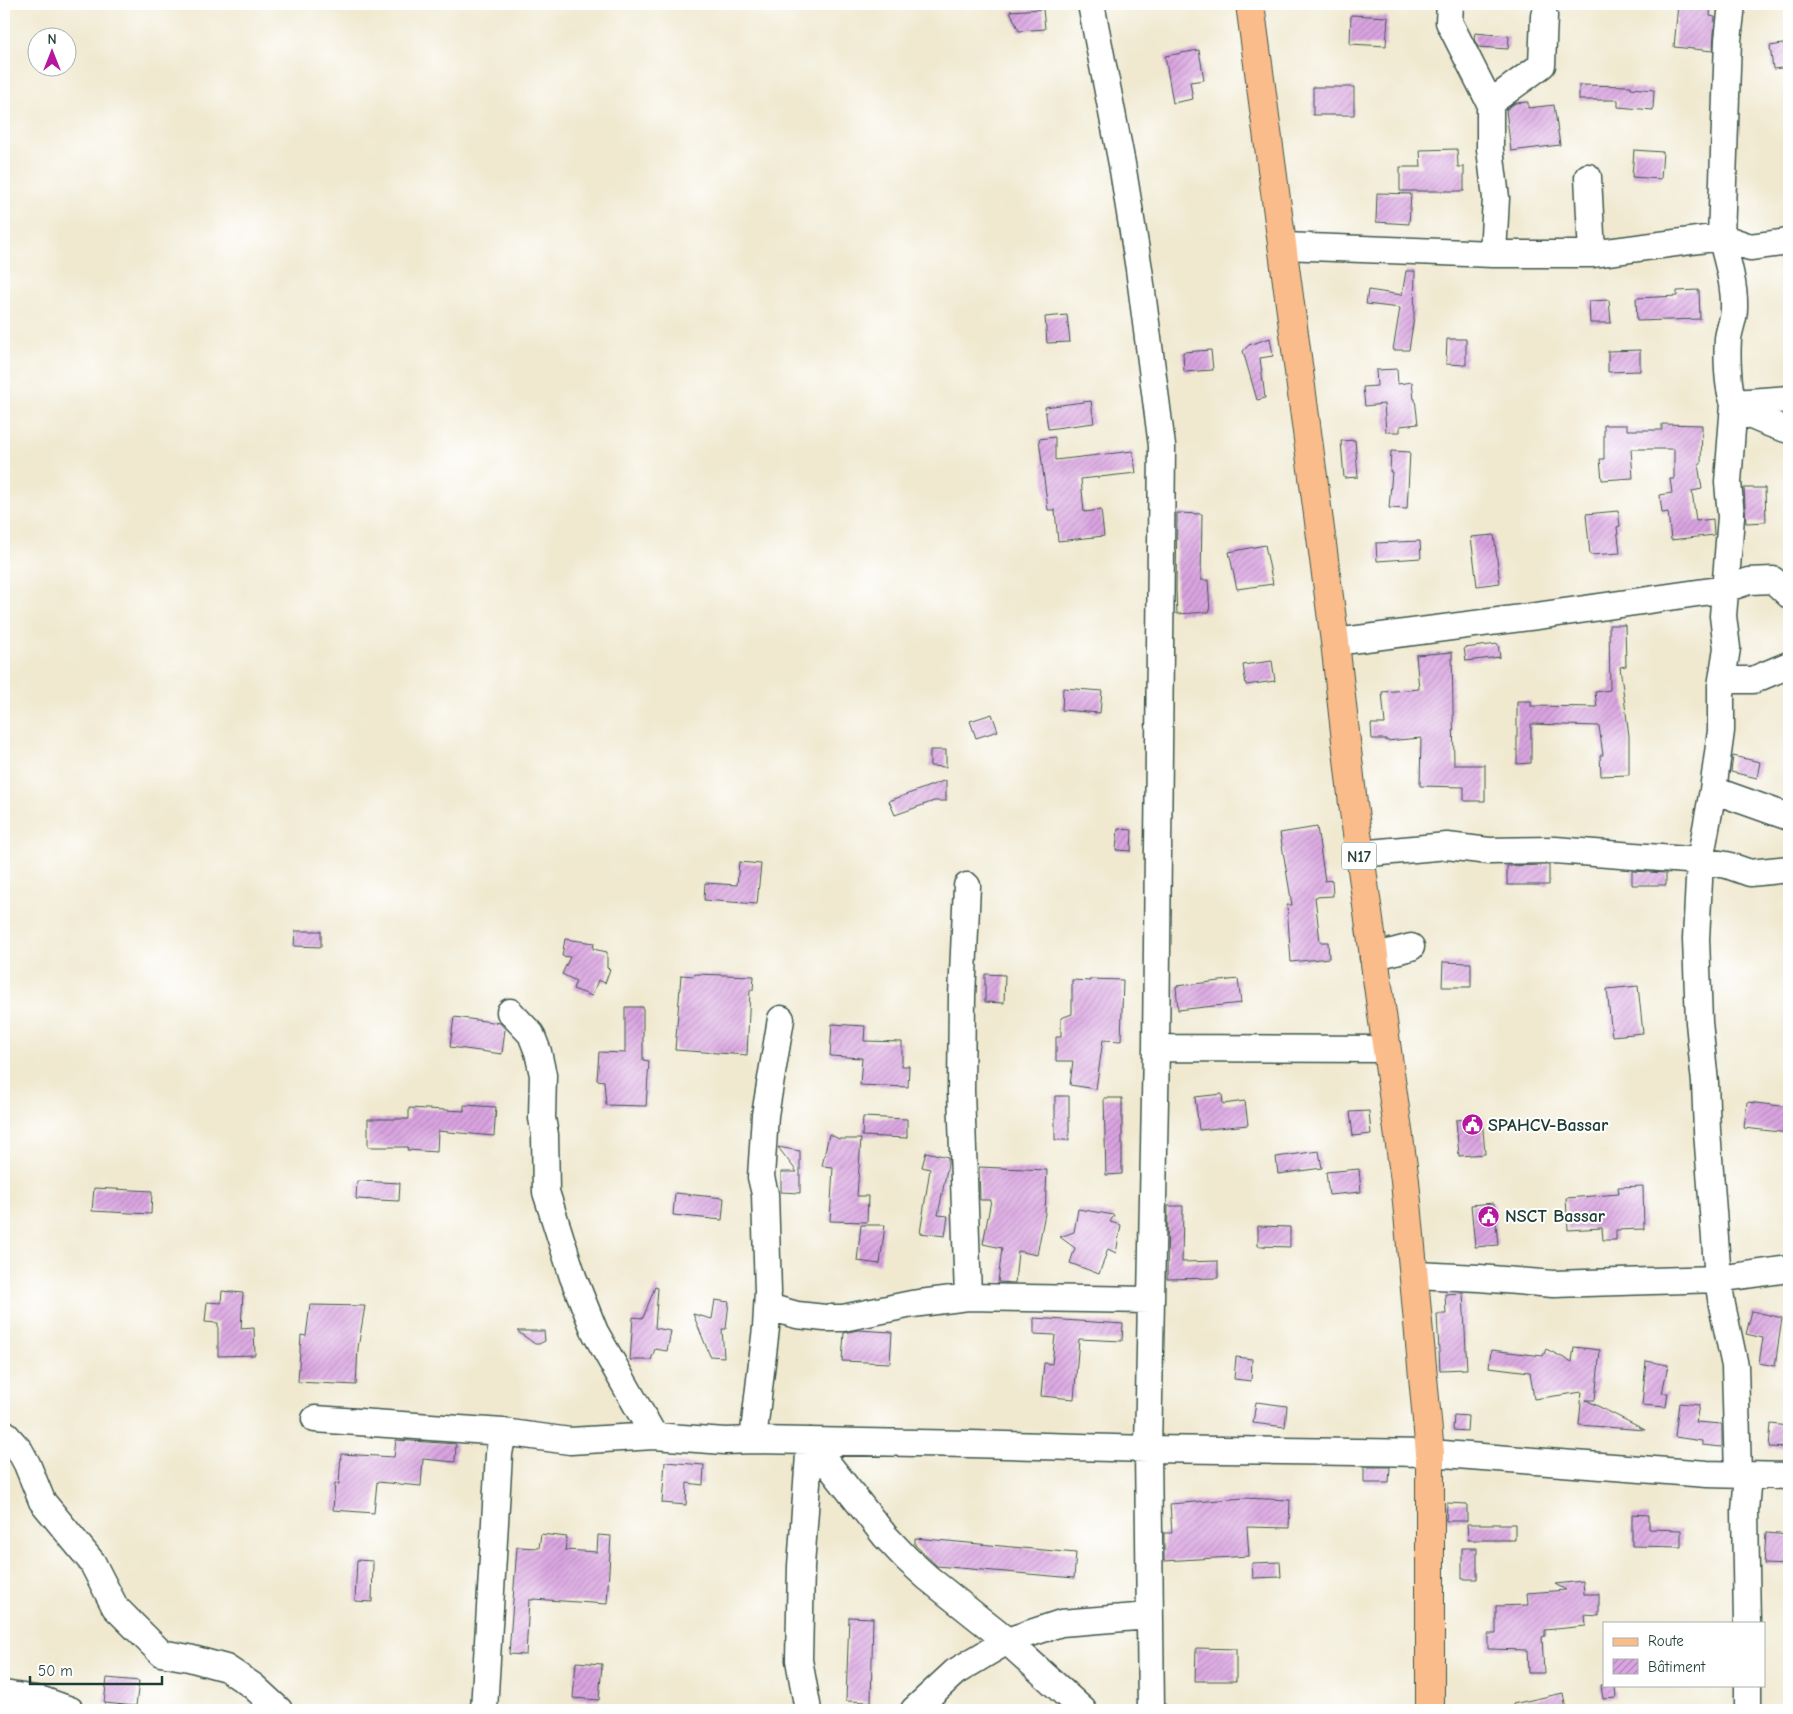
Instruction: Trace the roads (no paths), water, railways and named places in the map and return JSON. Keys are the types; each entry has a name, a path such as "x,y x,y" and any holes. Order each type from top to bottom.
{"main road":[{"name":"N17","path":"1250,4 1335,642 1359,854 1406,1181 1430,1453 1430,1710"}],"street":[{"path":"1091,4 1122,164 1139,268 1162,446 1156,1048 1148,1449 1151,1710"},
{"path":"1450,4 1448,22 1490,103 1490,149 1496,198 1493,254"},
{"path":"1732,4 1728,40 1721,237 1730,267 1734,309 1728,338 1728,376 1734,403 1728,482 1731,516 1723,616 1727,648 1721,686 1721,731 1713,790 1700,861 1696,939 1706,1131 1718,1279 1735,1366 1745,1511 1747,1622"},
{"path":"1490,103 1542,65 1544,16"},
{"path":"1588,178 1592,254"},
{"path":"1283,246 1493,254 1592,254 1721,237 1750,247 1789,254"},
{"path":"1750,247 1789,242"},
{"path":"1734,403 1789,399"},
{"path":"1734,403 1746,413 1760,418 1766,423 1789,430"},
{"path":"1335,642 1537,616 1724,589 1749,581 1773,580 1789,595"},
{"path":"1721,686 1732,680 1753,680 1789,665"},
{"path":"1713,790 1789,817"},
{"path":"1359,854 1447,846 1489,851 1555,850 1700,861 1728,865 1750,873 1789,869"},
{"path":"967,886 962,996 961,1136 963,1145 968,1297"},
{"path":"1374,957 1411,947"},
{"path":"510,1012 531,1034 538,1052 543,1075 542,1118 545,1135 546,1192 573,1277 594,1332 654,1436"},
{"path":"753,1440 768,1307 765,1194 761,1177 765,1115 781,1019"},
{"path":"1156,1048 1386,1049"},
{"path":"1415,1275 1553,1284 1718,1279 1789,1269"},
{"path":"768,1307 797,1315 843,1318 912,1304 968,1297 1150,1300"},
{"path":"315,1419 503,1432 570,1441 654,1436 725,1442 753,1440 1430,1453 1743,1476 1789,1476"},
{"path":"484,1710 499,1454 503,1432"},
{"path":"4,1433 20,1451 42,1501 92,1562 115,1607 160,1653 189,1658 226,1668 253,1686 279,1710"},
{"path":"810,1441 885,1536 928,1578 1007,1642 1083,1710"},
{"path":"808,1710 799,1660 801,1566 810,1441"},
{"path":"914,1710 956,1672 1007,1642 1061,1623 1149,1616"},
{"path":"1748,1686 1748,1710"},
{"path":"4,1694 42,1700 70,1710"}],"place":[{"name":"SPAHCV-Bassar","path":"1472,1125"},
{"name":"NSCT Bassar","path":"1489,1216"}]}
